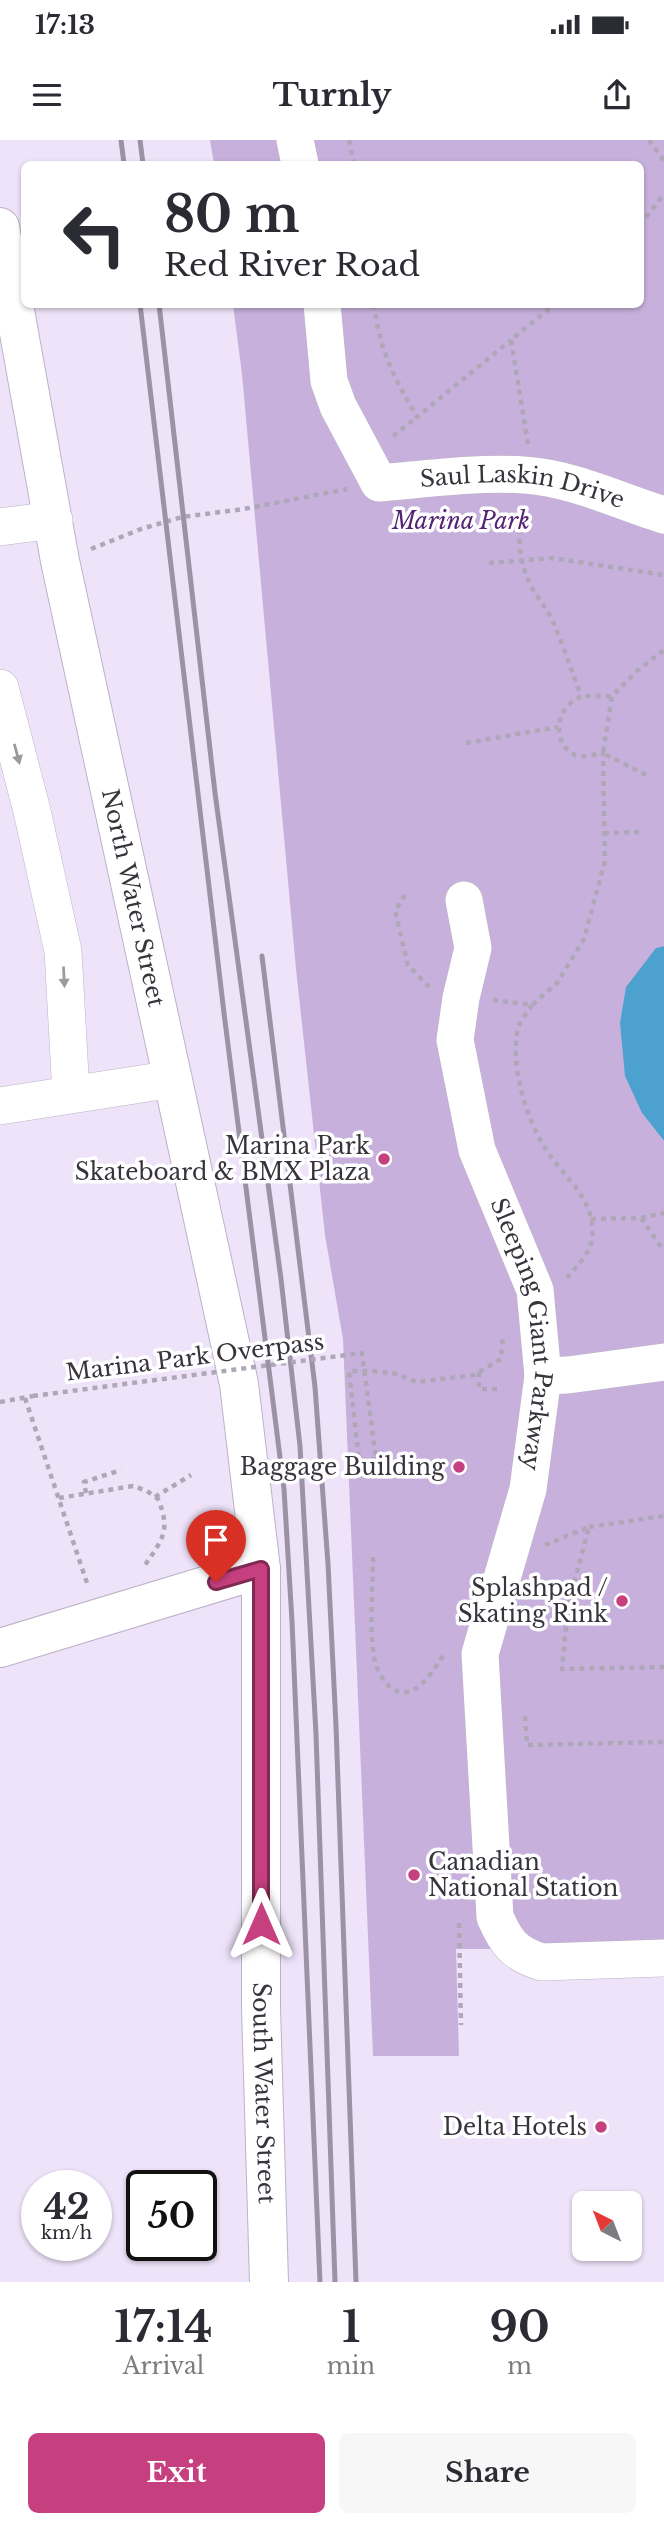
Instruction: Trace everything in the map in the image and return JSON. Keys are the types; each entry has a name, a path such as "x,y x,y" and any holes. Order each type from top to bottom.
{"main road":[{"name":"North Water Street","path":"0,227 60,561 239,1384 261,1569"},
{"path":"0,1648 261,1569"},
{"name":"South Water Street","path":"261,1569 261,2007 269,2282"}],"street":[{"path":"295,140 299,161"},
{"path":"322,308 329,381 338,406 379,483"},
{"name":"Saul Laskin Drive","path":"379,483 480,475 526,475 573,485 664,515"},
{"path":"0,527 54,520"},
{"path":"0,688 32,811 62,951 71,1094"},
{"name":"Sleeping Giant Parkway","path":"464,900 473,948 461,998 455,1040 477,1150 535,1290 543,1376 528,1489 481,1654 495,1917 515,1950 524,1957 542,1962 664,1958"},
{"path":"0,1106 173,1079"},
{"path":"543,1376 664,1362"}],"path":[{"path":"349,140 353,161"},
{"path":"649,140 664,161"},
{"path":"644,220 664,194"},
{"path":"374,308 376,325 389,368 417,417 550,308"},
{"path":"511,340 529,452"},
{"path":"79,554 141,529 182,517 244,509 379,483"},
{"path":"523,497 518,528 522,561 531,586 549,613 558,633 581,696"},
{"path":"489,564 552,558 664,575"},
{"path":"563,1283 585,1256 592,1241 591,1219 588,1204 546,1150 526,1109 516,1057 517,1030 532,1005 557,983 584,939 605,861 603,753 612,696 637,671 664,650"},
{"path":"612,696 581,696 564,710 558,727 564,747 579,756 603,753 646,775"},
{"path":"466,744 558,727"},
{"path":"604,833 644,832"},
{"path":"405,895 395,911 408,965 438,996"},
{"path":"485,999 532,1005"},
{"path":"591,1219 641,1219 664,1213"},
{"path":"641,1219 664,1251"},
{"path":"502,1389 480,1389 478,1372 501,1359 503,1333"},
{"name":"Marina Park Overpass","path":"0,1402 362,1353 376,1459 359,1460 349,1371 373,1371 398,1374 416,1382 474,1375 478,1372"},
{"path":"25,1398 89,1588"},
{"path":"86,1493 84,1482 121,1470"},
{"path":"155,1497 191,1475"},
{"path":"58,1498 133,1486 155,1497 163,1510 166,1528 140,1572"},
{"path":"535,1549 589,1527 664,1516"},
{"path":"589,1527 568,1606 562,1669 664,1667"},
{"path":"373,1557 373,1658 387,1684 405,1694 413,1691 423,1683 448,1649"},
{"path":"525,1716 527,1745 664,1742"}],"green space":[{"name":"Marina Park","path":"210,140 664,140 664,946 656,948 642,1113 664,1141 664,1949 456,1949 459,2056 373,2056 343,1339 325,1235 296,969 242,374 233,308 644,308 644,161 214,161"}],"water":[{"path":"664,946 664,1141 642,1113 625,1076 620,1023 626,987 656,948"}],"railway":[{"path":"121,140 124,161"},
{"path":"140,140 143,161"},
{"path":"140,308 224,1013 284,1489 320,2282"},
{"path":"159,308 215,793 281,1279 300,1446 316,1734 335,2282"},
{"path":"262,956 315,1387 328,1564 356,2282"}],"place":[{"name":"Marina Park Skateboard & BMX Plaza","path":"384,1159"},
{"name":"Baggage Building","path":"459,1467"},
{"name":"Splashpad / Skating Rink","path":"622,1601"},
{"name":"Canadian National Station","path":"414,1875"},
{"name":"Delta Hotels","path":"601,2127"}],"route":[{"path":"216,1582 261,1569 261,1924"}]}
